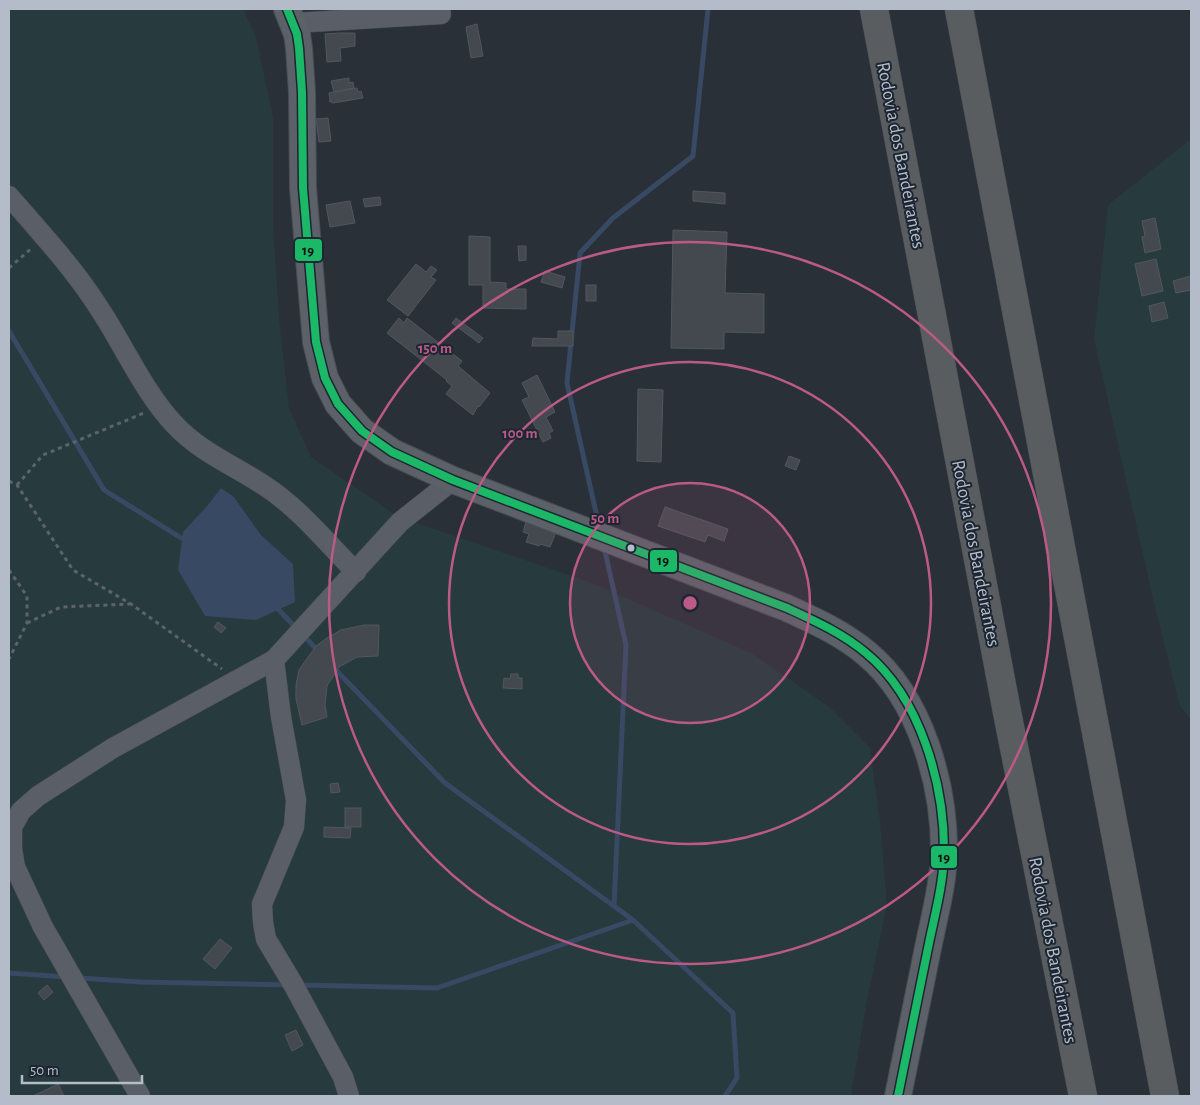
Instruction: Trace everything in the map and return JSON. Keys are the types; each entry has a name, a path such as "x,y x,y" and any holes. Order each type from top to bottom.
{"highway":[{"name":"Rodovia dos Bandeirantes","path":"874,9 1005,702 1083,1096"},
{"path":"959,9 1165,1096"}],"main road":[{"path":"290,16 299,48 304,188 316,342 325,378 338,404 362,431 392,452 453,480 787,608 832,629 866,653 893,680 911,710 930,757 941,809 944,856 939,894 898,1096"}],"street":[{"path":"290,16 441,14"},
{"path":"9,196 73,270 99,308 152,395 174,425 196,444 265,486 287,502 356,572"},
{"path":"140,1096 43,927 15,867 12,849 12,827 20,811 113,748 274,660 400,522 453,480"},
{"path":"274,660 281,718 296,800 294,827 262,904 263,922 266,939 293,984 343,1077 349,1096"}],"path":[{"path":"9,268 44,237"},
{"path":"17,485 43,455 160,406"},
{"path":"9,481 17,485 73,570 131,604 237,680"},
{"path":"9,570 27,596 27,623 9,659"},
{"path":"27,623 61,607 131,604"}],"green space":[{"path":"9,9 243,9 256,37 273,117 273,222 279,317 289,408 311,457 399,517 592,583 751,653 828,706 870,748 880,821 887,905 867,1000 851,1096 9,1096","holes":["221,488 234,497 261,535 293,564 207,506"]},
{"path":"1191,139 1191,720 1180,706 1154,603 1094,339 1108,205"}],"water":[{"path":"221,488 234,497 261,535 293,564 295,602 256,620 205,616 178,570 183,532"}],"building":[{"path":"477,24 483,56 471,58 466,27"},
{"path":"355,33 355,46 340,48 341,61 327,62 325,34"},
{"path":"349,78 349,83 353,82 354,88 334,92 331,81"},
{"path":"357,88 358,92 361,91 363,98 333,103 329,101 329,93"},
{"path":"328,118 331,141 319,142 316,119"},
{"path":"693,191 725,193 725,204 693,201"},
{"path":"380,197 381,205 365,207 363,199"},
{"path":"350,201 355,223 330,227 326,205"},
{"path":"1155,218 1161,249 1145,253 1142,237 1145,236 1142,221"},
{"path":"673,230 727,232 725,293 764,294 764,333 724,332 724,349 671,348"},
{"path":"469,236 490,237 490,282 506,283 506,289 526,289 526,309 483,308 483,285 469,285"},
{"path":"518,246 526,246 526,260 519,261"},
{"path":"1156,259 1163,291 1142,296 1135,264"},
{"path":"416,264 426,272 431,266 437,270 431,277 436,280 408,316 387,300"},
{"path":"545,271 565,277 562,288 541,282"},
{"path":"1191,276 1191,290 1176,293 1173,281"},
{"path":"586,285 596,285 596,301 586,301"},
{"path":"1164,302 1168,318 1152,322 1149,306"},
{"path":"399,318 404,323 407,318 462,361 458,366 490,393 478,406 473,415 446,394 452,386 447,380 387,333"},
{"path":"456,318 483,338 479,343 452,323"},
{"path":"558,331 573,331 573,346 532,346 533,338 558,339"},
{"path":"537,375 555,412 546,417 553,431 549,433 551,438 543,442 522,400 529,397 522,383"},
{"path":"638,389 663,390 661,462 637,461"},
{"path":"789,456 800,460 796,470 785,466"},
{"path":"665,507 728,529 724,541 708,535 705,542 658,526"},
{"path":"526,522 556,532 550,547 526,542 529,534 523,532"},
{"path":"218,622 226,628 221,633 214,627"},
{"path":"364,625 379,625 378,656 357,657 339,667 327,686 325,705 327,717 302,725 296,699 299,670 316,646 327,638 341,630"},
{"path":"511,674 518,674 518,678 522,678 522,689 503,688 504,678 510,679"},
{"path":"338,783 340,792 331,793 330,784"},
{"path":"345,808 361,808 361,827 345,827"},
{"path":"324,827 351,828 350,838 324,837"},
{"path":"220,939 232,948 215,969 203,959"},
{"path":"47,985 53,992 44,1000 38,993"},
{"path":"296,1030 303,1045 292,1051 285,1035"},
{"path":"58,1084 64,1096 33,1096"}],"waterway":[{"path":"599,526 567,383 580,253 613,218 693,156 708,9"},
{"path":"9,331 104,490 186,541"},
{"path":"604,547 626,645 614,906"},
{"path":"275,606 297,629"},
{"path":"303,635 319,652"},
{"path":"332,666 445,783 633,920 733,1013 737,1078 725,1096"},
{"path":"299,985 437,988 633,920"},
{"path":"9,973 66,977"},
{"path":"79,978 140,982 288,985"}],"transit line":[{"name":"19","path":"287,9 297,34 299,48 302,92 303,188 316,342 325,378 338,404 362,431 392,452 453,480 787,608 808,618 838,633 866,653 885,672 902,694 915,718 926,745 934,773 940,801 944,855 938,902 898,1096"}]}
